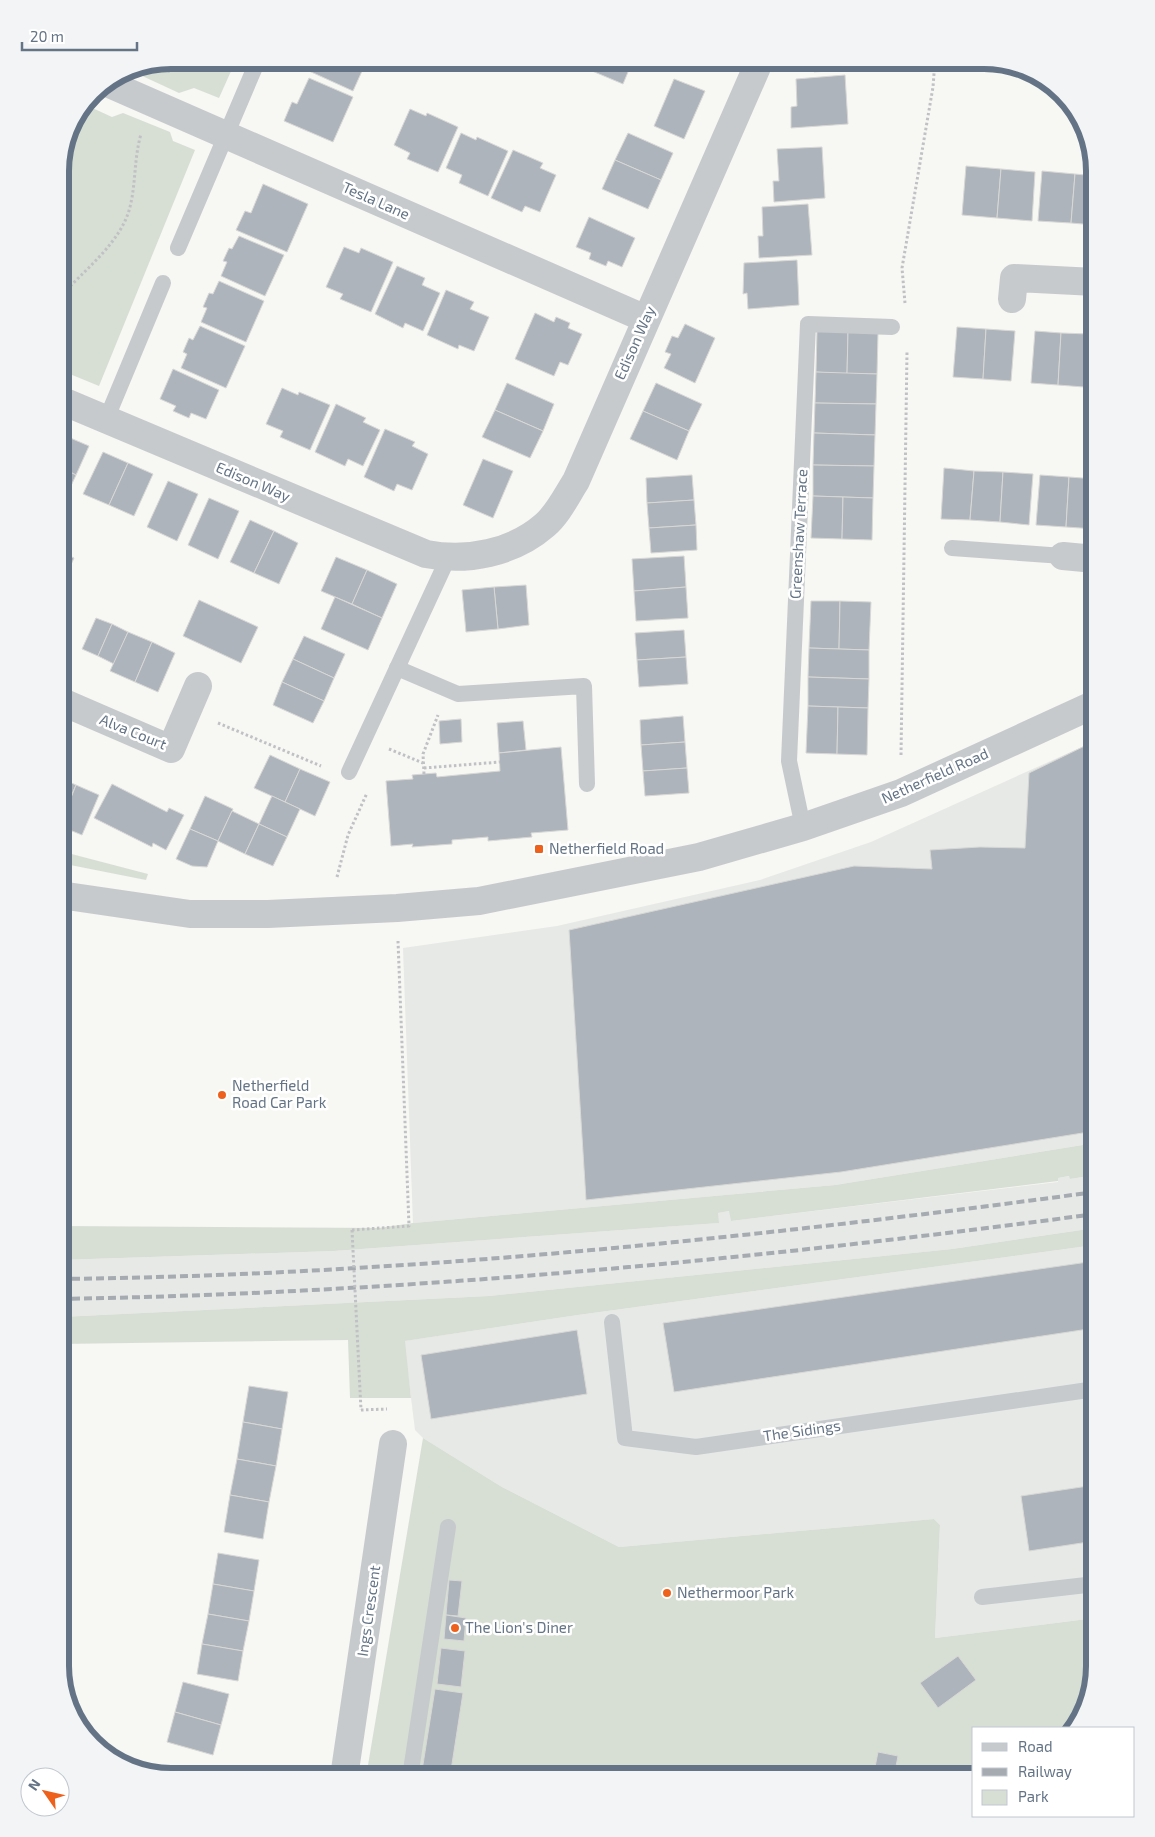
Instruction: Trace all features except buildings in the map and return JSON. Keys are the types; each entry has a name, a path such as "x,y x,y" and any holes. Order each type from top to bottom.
{"street":[{"name":"Edison Way","path":"69,404 426,554 448,558 500,550 523,540 546,524 563,503 576,480 756,69"},
{"name":"Tesla Lane","path":"114,86 646,319"},
{"path":"1012,299 1014,278 1086,282"},
{"path":"1063,556 1086,558"},
{"name":"Alva Court","path":"69,705 170,749 193,698"},
{"name":"Netherfield Road","path":"69,896 190,914 396,908 479,901 700,857 803,827 901,794 1086,708"},
{"name":"Ings Crescent","path":"345,1768 393,1444"}],"lane":[{"path":"178,248 254,69"},
{"path":"106,420 163,283"},
{"name":"Greenshaw Terrace","path":"803,827 789,761 808,324 892,327"},
{"path":"952,548 1063,556"},
{"path":"349,772 448,558"},
{"path":"397,668 458,694 584,686 587,784"},
{"name":"The Sidings","path":"612,1322 625,1438 696,1447 1086,1390"},
{"path":"411,1768 448,1527"},
{"path":"982,1597 1086,1585"}],"path":[{"path":"69,288 115,239 125,223 130,206 137,148 149,101 169,69"},
{"path":"906,310 902,268 933,87 934,69"},
{"path":"901,794 906,350"},
{"path":"424,774 422,754 450,691"},
{"path":"193,698 324,767"},
{"path":"365,738 423,765 500,762"},
{"path":"329,911 348,834 370,787"},
{"path":"388,1409 360,1410 352,1230 409,1226 396,908"}],"shaded area":[{"path":"1086,745 1086,1144 835,1185 413,1223 403,948 557,926 760,880 871,842"},
{"path":"1070,1176 1070,1179 1086,1176 1086,1229 952,1249 489,1296 69,1317 69,1260 334,1251 718,1223 717,1213 730,1211 731,1221 1058,1182 1058,1178"},
{"path":"1086,1246 1086,1619 935,1638 940,1525 934,1519 619,1547 502,1487 423,1438 415,1430 404,1341 578,1315"}],"green space":[{"path":"170,69 232,69 219,98 194,88 179,93 138,74"},
{"path":"91,107 112,117 123,113 170,132 173,141 195,150 99,386 69,374 69,164 75,134"},
{"path":"69,853 148,874 146,880 69,865"},
{"path":"1086,1144 1086,1176 1070,1179 1069,1176 1058,1178 1058,1181 731,1221 729,1211 718,1213 719,1223 334,1251 69,1260 69,1226 379,1228 413,1223 835,1185"},
{"path":"1086,1229 1086,1246 578,1315 405,1341 411,1398 350,1398 348,1340 69,1344 69,1317 489,1296 952,1249"},
{"name":"Nethermoor Park","path":"423,1438 502,1487 619,1547 934,1519 940,1525 935,1638 1086,1619 1086,1666 1083,1693 1073,1717 1066,1727 972,1727 972,1768 368,1768"}],"railway":[{"path":"69,1279 190,1276 449,1262 708,1239 1086,1193"},
{"path":"69,1299 319,1290 579,1272 837,1246 1086,1215"}],"place":[{"name":"Netherfield Road","path":"539,849"},
{"name":"Netherfield Road Car Park","path":"222,1095"},
{"name":"Nethermoor Park","path":"667,1593"},
{"name":"The Lion's Diner","path":"455,1628"}]}
